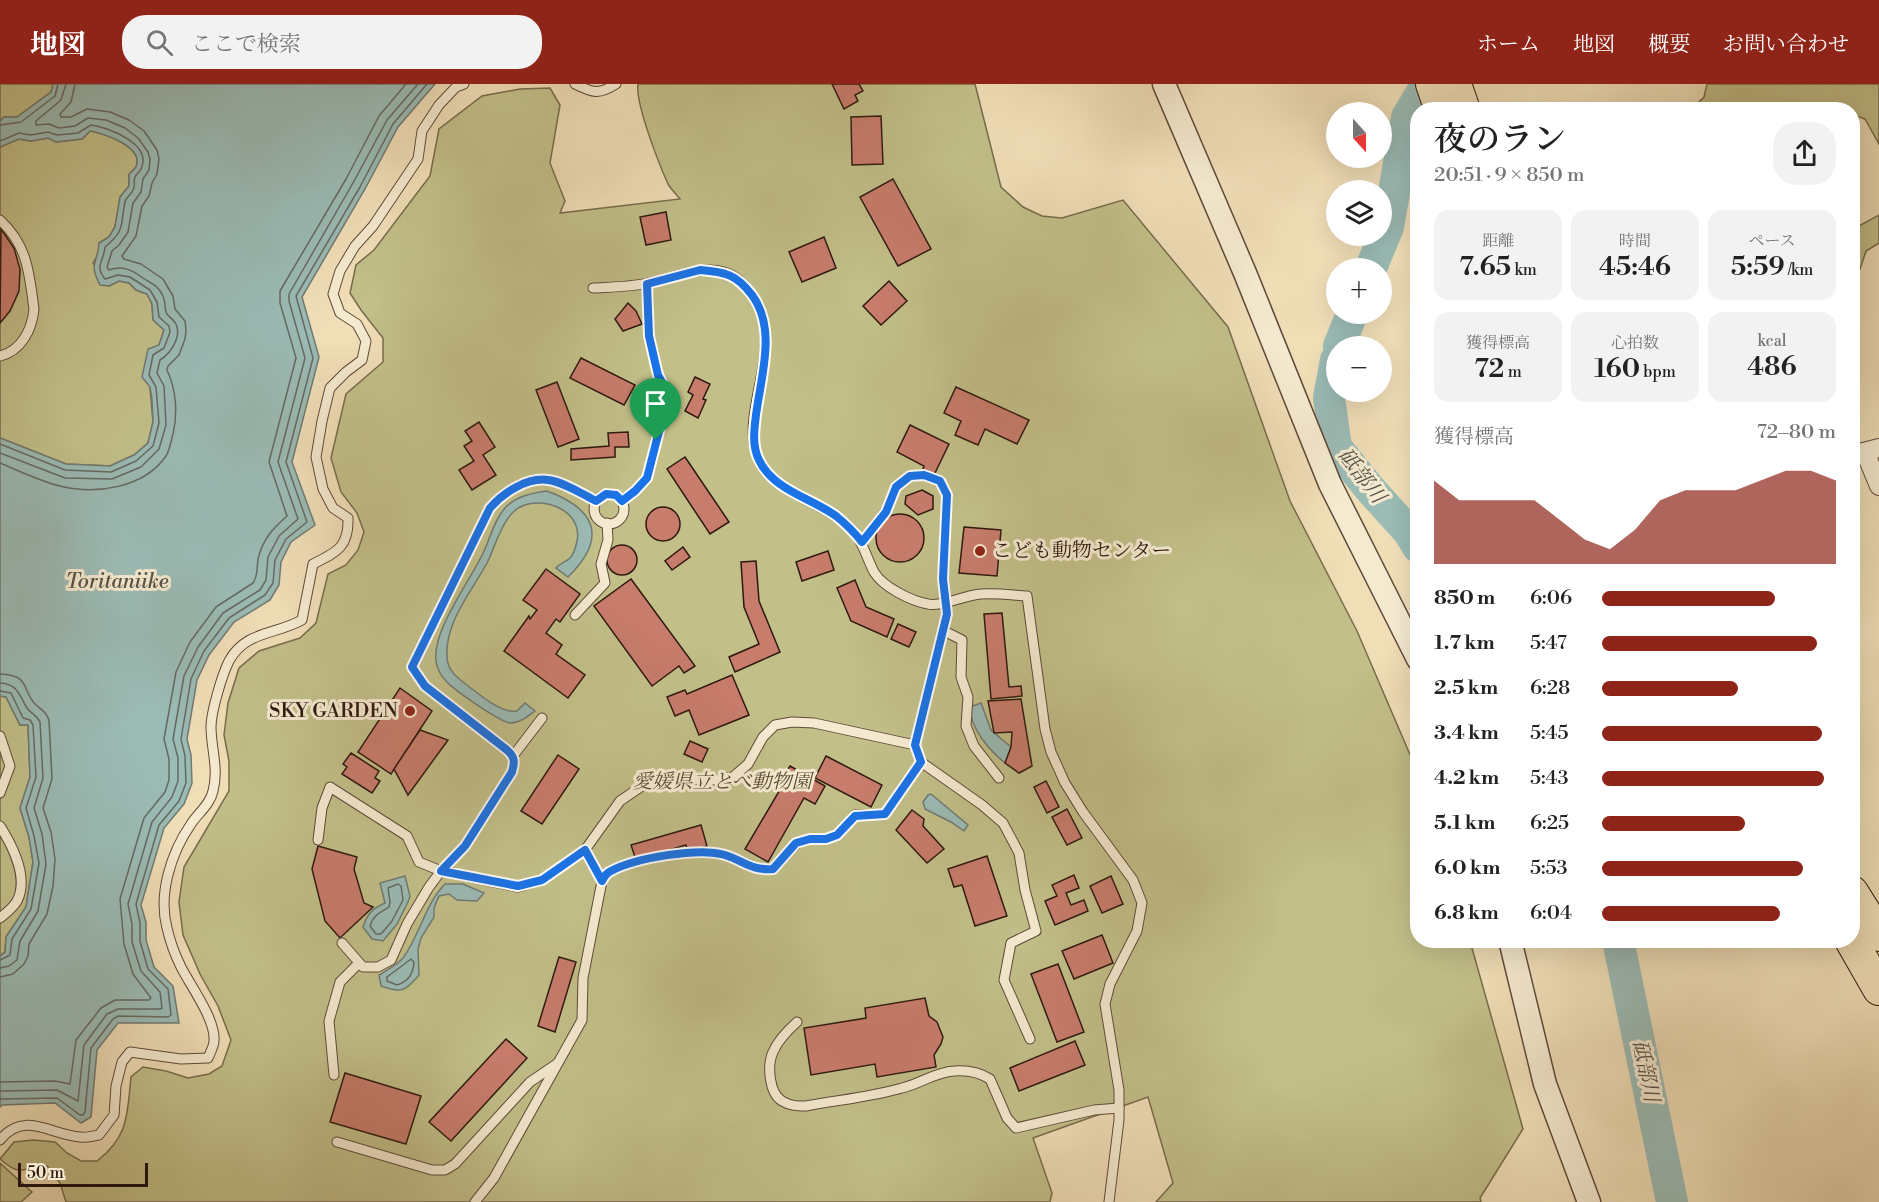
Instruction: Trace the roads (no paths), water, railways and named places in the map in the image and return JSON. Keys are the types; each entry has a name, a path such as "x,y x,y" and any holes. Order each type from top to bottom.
{"highway":[{"path":"1860,905 1879,935"},
{"path":"1856,948 1879,989"}],"street":[{"path":"1164,84 1245,273 1330,484 1410,643"},
{"path":"1866,452 1879,486"},
{"path":"1512,948 1545,1084 1588,1202"}],"lane":[{"path":"0,1140 7,1132 31,1125 79,1137 99,1135 114,1115 116,1086 122,1062 130,1052 181,1059 208,1058 214,1040 206,1010 179,964 166,926 165,887 177,848 192,823 204,810 213,792 216,771 211,726 219,689 230,660 247,639 290,627 302,620 313,564 342,548 348,532 348,518 333,508 323,489 316,457 330,388 362,360 366,341 357,324 340,312 336,303 333,294 340,271 355,246 373,226 418,159 422,131 439,105 456,87 464,84"},
{"path":"575,84 590,92 603,92 616,84"},
{"path":"0,219 18,240 24,253 34,309 33,318 23,340 16,349 0,356"},
{"path":"593,288 647,284 700,270 724,272 744,285 755,299 763,317 767,336 754,425 754,445 766,471 783,487 835,515 853,530 862,542 874,572 883,584 927,604 937,605 958,597 982,594 1026,596 1045,729 1051,752 1065,783 1083,812 1133,880 1142,903 1137,932 1110,984 1105,1004 1116,1071 1119,1108 1109,1202"},
{"path":"622,501 647,478 665,408 665,388 658,375 649,336 647,284"},
{"path":"862,542 886,512 896,487 910,476 924,475 940,481 947,495 943,579 947,614 915,745 921,762 982,805 1003,824 1020,853 1025,890 1036,931 1011,944 1004,980 1030,1039"},
{"path":"342,943 363,967 378,967 391,960 406,924 429,887 465,846 512,772 513,756 425,686 412,667 490,508 501,496 522,485 548,480 596,501"},
{"path":"606,494 616,495 622,501 624,508 621,517 613,523 607,523 597,517 594,508 596,501 606,494"},
{"path":"575,615 605,583 601,564 608,540 607,523"},
{"path":"944,631 962,640 961,677 968,697 966,726 974,746 999,778"},
{"path":"513,756 542,718"},
{"path":"318,840 322,808 330,787 407,836 419,862 441,871 518,886 542,880 585,850 620,801 642,786 674,775 706,781 733,777 748,764 763,737 775,725 792,722 814,723 915,745"},
{"path":"0,736 10,766 0,794"},
{"path":"475,1202 494,1178 582,1020 583,978 602,881 608,872 649,860 699,852 724,855 752,868 773,869 796,843 810,839 826,839 837,835 855,816 885,814 921,762"},
{"path":"0,826 12,845 18,861 20,885 18,900 0,918"},
{"path":"585,850 602,881"},
{"path":"334,1075 329,1021 340,982 359,963"},
{"path":"797,1022 778,1043 771,1055 770,1068 774,1092 780,1100 792,1105 806,1106 901,1089 934,1075 953,1071 975,1072 990,1079 1007,1118 1016,1128 1094,1110 1119,1108"},
{"path":"337,1142 421,1168 445,1170 456,1164 530,1082 560,1061"}],"water":[{"name":"Toritaniike","path":"53,84 435,84 398,127 302,297 319,357 292,462 315,525 291,542 281,562 279,585 270,600 234,622 209,655 197,680 187,739 191,755 192,783 184,804 164,828 141,905 146,922 146,940 154,967 173,986 179,1023 118,1023 97,1050 91,1117 81,1123 55,1103 2,1105 0,1107 0,956 5,952 6,937 26,907 33,862 29,837 20,808 30,777 28,725 20,725 6,697 0,696 0,438 66,464 110,466 134,455 148,443 153,422 150,387 142,377 148,349 159,345 164,330 153,320 152,304 147,294 136,290 129,283 119,281 109,286 100,285 94,267 99,243 109,237 115,227 120,197 129,186 129,174 136,167 137,160 129,147 90,131 82,139 56,142 48,138 31,141 19,139 0,147 0,121 4,117 17,117 51,92"},
{"path":"547,491 564,498 577,507 586,516 591,526 592,537 581,563 568,577 556,568 571,556 577,543 577,530 568,514 560,508 540,503 520,507 514,511 505,524 488,561 461,606 450,630 447,656 448,664 454,674 496,706 517,711 525,703 535,711 511,723 498,718 446,681 437,666 436,648 446,619 479,561 502,512 519,498"},
{"path":"981,703 991,730 1011,747 1005,763 987,745 973,723 970,707"},
{"path":"931,794 968,825 964,831 925,809 923,802"},
{"path":"405,876 410,896 397,924 383,941 372,939 363,927 371,912 385,903 380,883"},
{"path":"445,884 463,884 484,893 477,901 457,900 449,894 439,896 434,908 434,917 421,938 418,949 419,975 402,990 381,986 379,975 403,958 432,901"}],"waterway":[{"name":"砥部川","path":"1416,102 1427,84"},
{"name":"砥部川","path":"1375,258 1388,227 1407,117 1410,112"},
{"name":"砥部川","path":"1343,336 1348,324"},
{"name":"砥部川","path":"1330,402 1336,447 1410,534"},
{"name":"砥部川","path":"1620,948 1672,1202"}],"place":[{"name":"こども動物センター","path":"980,551"},
{"name":"SKY GARDEN","path":"410,711"}],"park label":[{"name":"愛媛県立とべ動物園","path":"722,782"}]}
